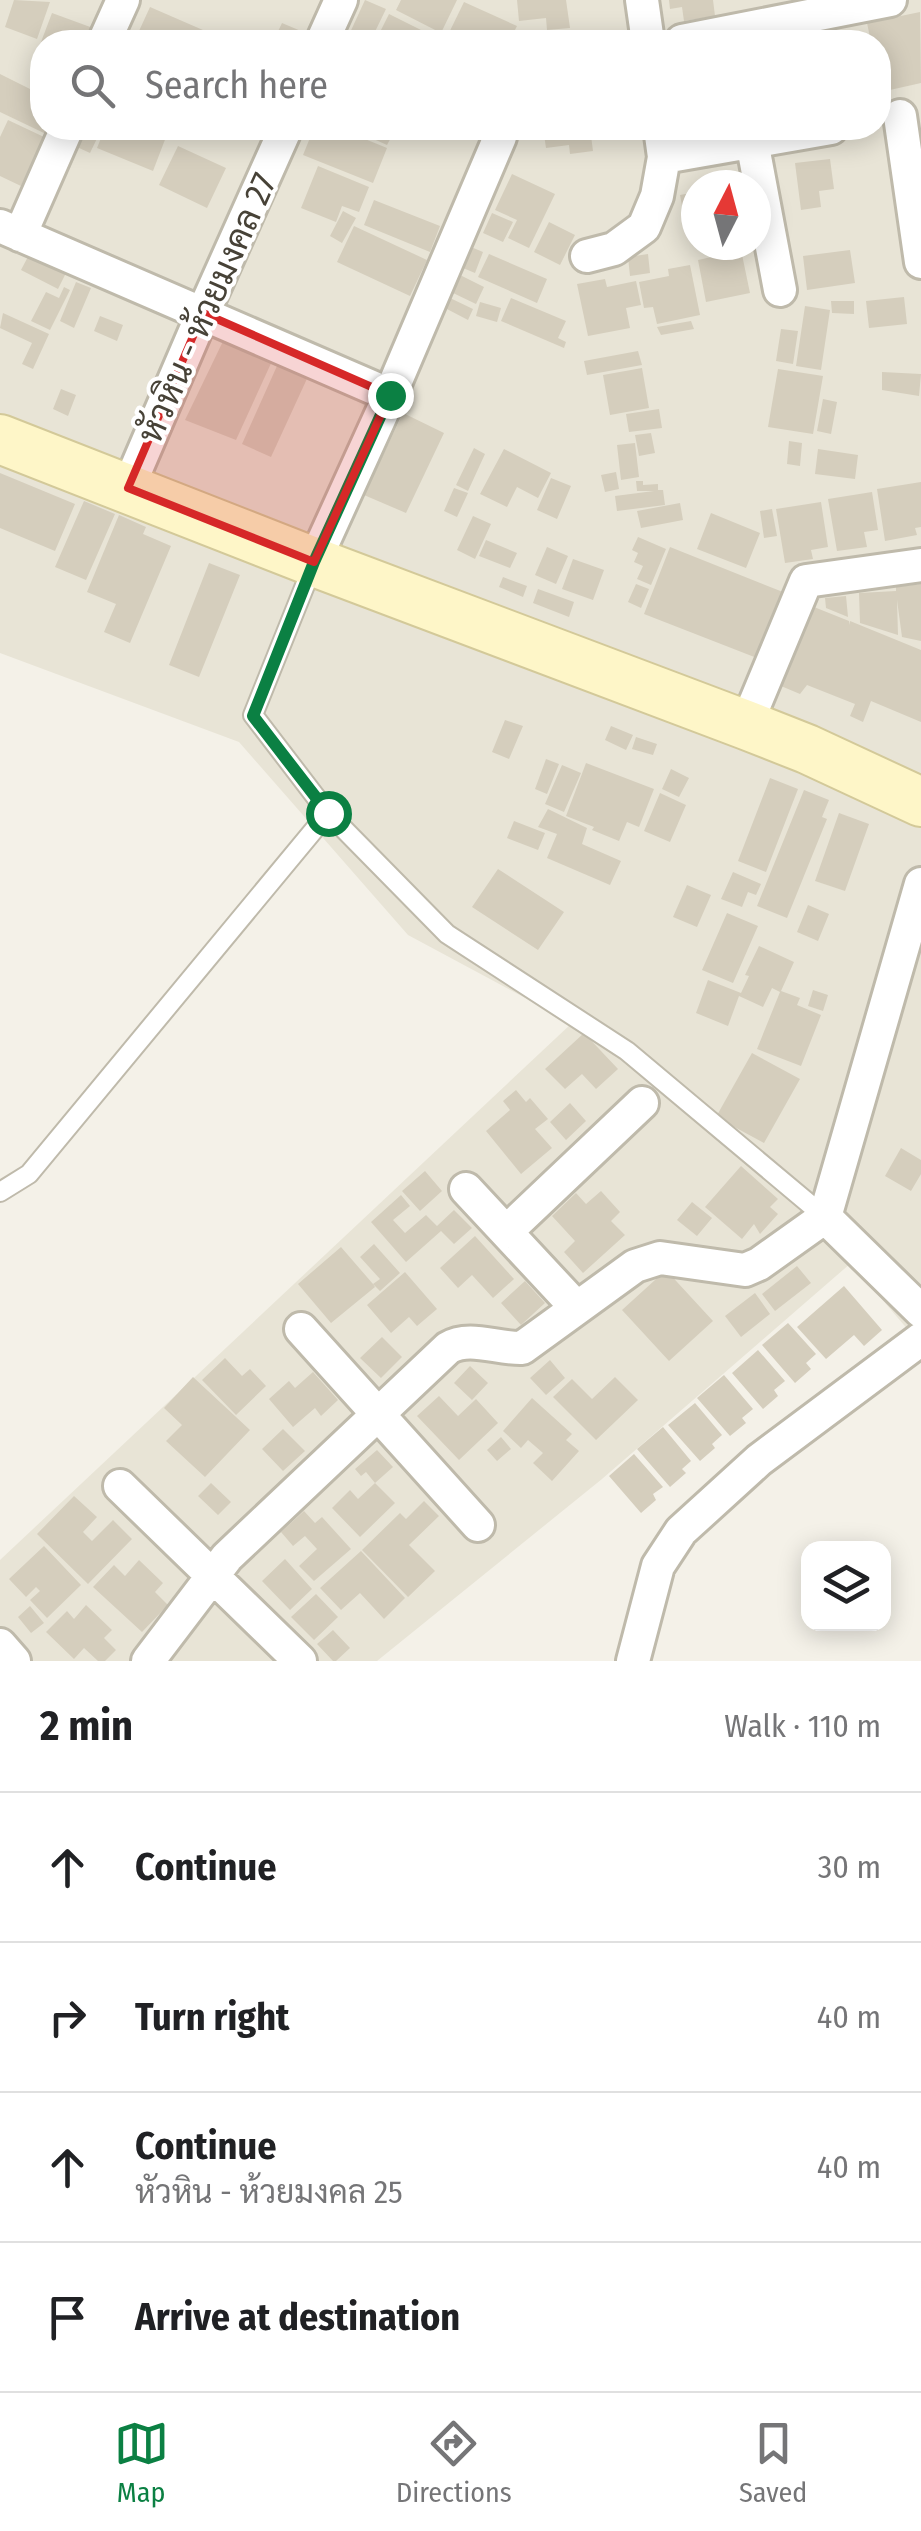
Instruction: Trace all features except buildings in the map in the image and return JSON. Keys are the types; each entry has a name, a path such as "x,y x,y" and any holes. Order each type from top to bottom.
{"main road":[{"path":"0,438 746,725 840,763 921,802"}],"street":[{"path":"109,30 122,0"},
{"path":"327,30 341,0"},
{"path":"642,0 646,30"},
{"path":"738,30 890,0"},
{"path":"900,116 921,262"},
{"path":"60,140 10,230 390,395"},
{"name":"หัวหิน - ห้วยมงคล 27","path":"128,488 281,140"},
{"path":"314,562 499,140"},
{"path":"588,256 614,249 644,227 657,196 662,142 758,140"},
{"path":"752,141 780,290"},
{"path":"746,725 806,581 921,565"},
{"path":"148,1661 227,1557 456,1343 522,1348 636,1266 660,1258 746,1270 825,1217 921,884"},
{"path":"506,1232 642,1103"},
{"path":"466,1189 576,1307"},
{"path":"825,1217 921,1312"},
{"path":"300,1329 478,1525"},
{"path":"633,1661 658,1566 681,1531 759,1460 921,1339"},
{"path":"120,1486 300,1661"},
{"path":"0,1645 14,1661"}],"lane":[{"path":"314,562 253,716 328,813 446,934 627,1050 825,1217"},
{"path":"0,1192 28,1174 328,813"}],"highlighted area":[{"path":"203,313 390,395 314,562 128,488"}],"shaded area":[{"path":"0,0 921,0 921,1345 851,1263 602,1479 377,1661 0,1661 0,1560 572,1023 408,935 239,742 0,653"}],"route":[{"path":"328,813 253,716 314,562 390,395"}]}
